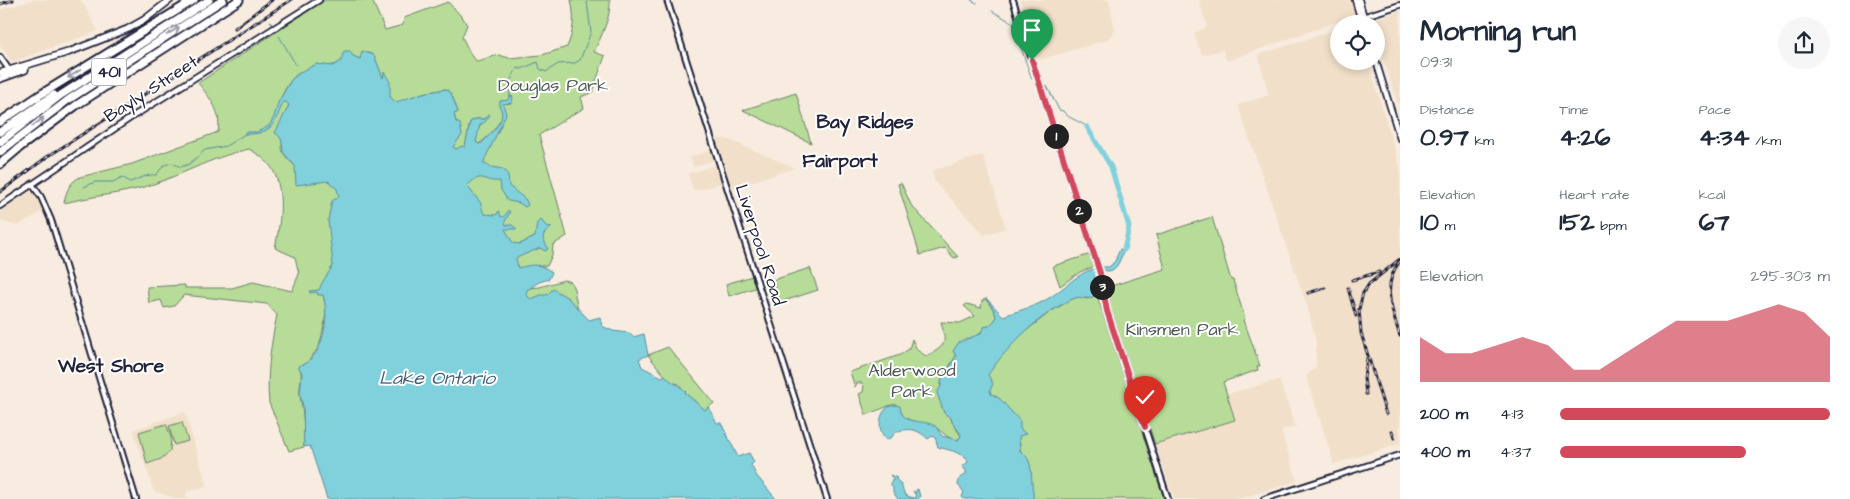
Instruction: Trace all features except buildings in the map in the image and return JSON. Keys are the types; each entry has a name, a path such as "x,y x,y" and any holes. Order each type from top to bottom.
{"highway":[{"name":"401","path":"0,121 194,0"},
{"name":"401","path":"0,142 32,116 88,77 209,0"},
{"name":"401","path":"0,152 68,100 223,0"},
{"name":"401","path":"0,164 75,106 239,0"},
{"path":"0,132 59,92 88,77"}],"main road":[{"path":"0,73 25,70 26,66 128,29 144,20 170,0"},
{"name":"Bayly Street","path":"0,206 195,76 319,0"},
{"path":"1354,0 1359,15"},
{"path":"1359,0 1363,15"},
{"path":"1379,70 1400,139"},
{"path":"0,79 11,72"}],"street":[{"name":"Liverpool Road","path":"667,0 827,499"},
{"path":"1013,0 1100,273 1107,311 1168,499"},
{"path":"1369,15 1400,5"},
{"path":"0,57 11,72"},
{"path":"32,184 41,197 51,220 136,499"},
{"path":"1264,499 1400,455"}],"shaded area":[{"path":"33,0 81,0 98,31 12,62 0,46 0,10"},
{"path":"1020,0 1109,0 1115,30 1107,40 1039,60"},
{"path":"1199,0 1352,0 1355,11 1353,15 1330,15 1330,24 1226,61 1223,50 1202,55 1194,33 1207,27"},
{"path":"1400,11 1400,111 1385,64 1385,16"},
{"path":"1330,32 1330,70 1371,70 1400,167 1400,444 1334,464 1306,376 1316,367 1316,342 1309,312 1238,105 1269,95 1258,55"},
{"path":"716,138 727,139 795,168 732,188"},
{"path":"711,150 714,160 694,167 690,157"},
{"path":"983,155 1006,228 984,235 935,182 932,171"},
{"path":"716,165 721,183 694,191 688,174"},
{"path":"32,190 44,210 18,226 0,221 0,212"},
{"path":"1279,380 1296,427 1281,430 1297,481 1239,499 1174,499 1155,444 1235,420 1227,394"},
{"path":"185,412 207,486 186,492 188,499 177,499 154,491 133,430"}],"green space":[{"name":"Douglas Park","path":"325,0 372,0 385,30 403,25 404,18 448,2 467,25 462,37 472,57 477,61 499,55 509,58 542,55 567,47 573,24 571,0 610,0 610,7 607,20 594,52 605,56 593,92 581,97 584,108 539,135 567,236 553,245 552,255 547,266 541,266 521,274 508,262 535,237 502,249 504,221 499,215 481,218 454,192 491,167 483,163 502,118 491,134 479,144 476,142 477,136 484,119 476,119 470,122 465,148 456,149 452,147 460,124 456,122 454,114 458,112 453,98 446,89 412,97 410,123 390,97 374,55 360,59 353,56 338,64 306,69 292,79 278,104 280,109 283,102 289,105 283,119 282,148 287,158 295,166 343,144 339,258 323,295 326,307 325,322 319,347 307,363 300,367 304,447 289,451 269,403 270,359 277,315 267,304 184,295 174,306 164,308 161,300 149,303 147,287 185,285 185,288 232,288 253,282 292,291 299,274 295,257 275,248 280,219 280,198 277,178 268,164 249,149 220,158 148,186 64,203 69,187 80,177 132,164 218,132 217,111 198,83"},
{"path":"796,93 811,143 743,110"},
{"path":"901,183 911,205 958,257 954,258 945,248 920,255 898,184"},
{"name":"Kinsmen Park","path":"1212,217 1245,319 1243,320 1260,366 1257,366 1258,370 1223,382 1235,420 1155,444 1110,307 1108,287 1165,269 1156,235"},
{"path":"1088,255 1091,257 1093,267 1080,272 1060,286 1053,266"},
{"path":"810,268 818,290 781,302 773,280"},
{"path":"752,276 755,288 729,296 726,284"},
{"path":"564,280 571,282 578,310 539,307 516,289 540,287"},
{"path":"1095,289 1164,499 1023,499 1020,444 986,395 983,365 1050,312 1074,298 1087,299 1093,297"},
{"name":"Alderwood Park","path":"985,299 995,312 996,318 959,352 942,376 938,394 944,413 951,418 961,436 957,440 950,438 933,426 904,417 897,405 891,405 866,415 859,394 863,392 864,385 857,383 855,387 850,372 900,355 909,349 912,339 917,350 926,356 933,353 943,344 944,335 941,322 960,323 975,316 964,306 967,304 981,308 982,301"},
{"path":"668,347 714,403 705,410 685,393 679,384 670,382 648,355"},
{"path":"182,422 188,441 174,445 169,426"},
{"path":"166,424 171,437 170,451 161,459 147,464 139,432"}],"water":[{"name":"Lake Ontario","path":"344,51 350,51 353,56 360,59 362,51 374,55 383,78 384,72 390,82 390,97 396,102 423,93 446,89 451,93 458,112 454,114 456,122 460,124 462,135 453,147 456,149 462,146 465,147 470,122 476,119 484,119 488,114 490,115 485,122 480,125 476,142 482,143 500,121 502,116 499,106 500,101 508,100 510,96 513,97 512,103 503,104 506,114 483,163 491,167 503,169 508,175 509,186 526,200 528,205 525,207 519,203 508,201 501,190 500,181 480,178 472,181 467,186 480,202 484,214 496,215 499,211 501,217 505,216 508,210 510,212 505,221 506,225 512,225 517,229 505,229 513,243 520,244 535,237 537,223 541,220 546,226 552,227 544,234 543,238 548,249 545,251 540,248 516,258 518,268 536,265 552,272 549,279 539,282 527,290 526,295 531,299 547,295 553,289 568,298 589,320 600,317 602,326 613,331 629,333 633,337 644,334 648,355 639,359 642,367 662,377 665,375 705,410 708,407 717,423 721,423 738,457 749,453 754,462 751,465 756,475 776,499 327,499 310,446 304,447 303,406 300,394 302,373 298,366 307,363 318,349 323,335 326,321 325,301 323,295 318,295 317,292 310,293 309,291 319,290 333,265 328,220 332,201 339,197 337,189 328,181 296,185 295,166 283,152 281,139 275,133 289,105 286,102 283,102 271,127 261,133 245,134 245,132 257,132 269,126 278,103 291,80 302,71 317,64 333,66 341,61"},
{"path":"1120,249 1124,250 1117,266 1111,270 1103,270 1094,276 1096,282 1093,297 1075,298 1050,312 1015,342 988,375 993,384 990,390 991,394 999,398 1020,421 1020,429 1026,434 1019,436 1020,451 1029,461 1033,499 964,499 962,497 964,492 958,485 960,478 966,474 966,470 962,467 968,462 966,457 938,447 935,437 932,436 928,439 913,430 895,432 892,437 886,440 882,435 880,429 881,417 888,407 893,405 900,406 904,417 935,426 942,436 958,440 961,436 959,431 951,418 944,413 937,393 941,386 942,376 956,356 953,351 959,342 980,334 984,327 989,326 995,320 996,314 986,298 1003,316 1029,308 1052,296 1082,274 1099,267 1109,267 1115,261"},
{"path":"890,475 897,478 905,495 913,498 916,496 913,491 916,493 918,489 920,497 918,499 898,499 893,492 891,481 894,480"}],"waterway":[{"path":"971,0 977,3"},
{"path":"510,96 509,83 517,68 521,69 538,62 540,69 546,72 558,64 575,63 580,60 591,32 587,2"},
{"path":"992,11 1013,23 1017,37"},
{"path":"270,21 273,26"},
{"path":"279,36 296,65"},
{"path":"1020,45 1032,79"},
{"path":"1047,86 1059,110 1087,127"},
{"path":"1087,127 1111,167 1129,227 1124,250"},
{"path":"84,187 95,182 113,182 122,177 130,182 146,176 156,175 164,165 172,163 181,167 189,164 205,150 226,146 245,134"}],"railway":[{"path":"0,4 13,0"},
{"path":"235,28 272,0"},
{"path":"0,192 47,157 291,0"},
{"path":"1386,414 1361,333 1359,309 1363,293 1369,284 1400,259"},
{"path":"1400,261 1394,270 1390,289 1391,308 1400,336"},
{"path":"1352,280 1379,272"},
{"path":"1308,293 1325,288"},
{"path":"1348,288 1356,316"},
{"path":"1366,394 1364,378 1367,358"},
{"path":"1392,431 1394,438"}],"district":[{"name":"Bay Ridges","path":"865,122"},
{"name":"Fairport","path":"840,161"},
{"name":"West Shore","path":"111,366"}],"route":[{"path":"1032,60 1100,273 1107,311 1145,427"}]}
